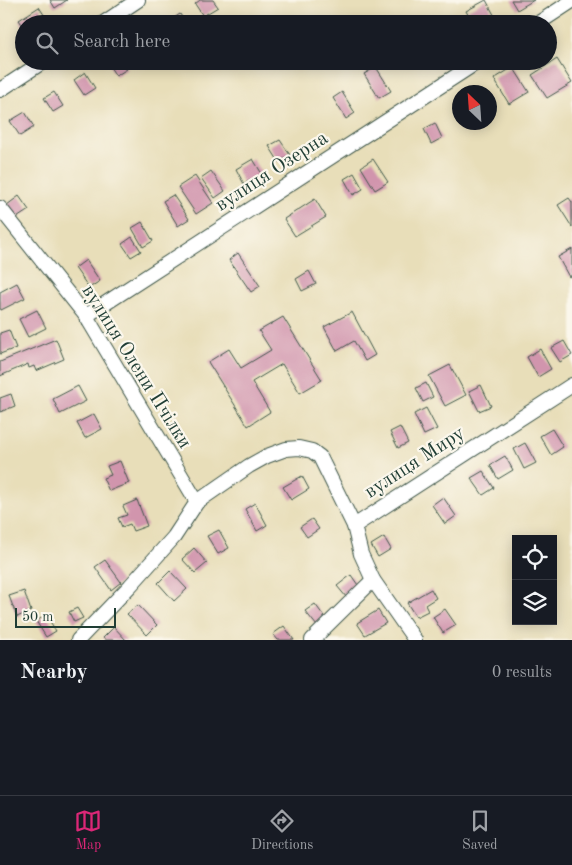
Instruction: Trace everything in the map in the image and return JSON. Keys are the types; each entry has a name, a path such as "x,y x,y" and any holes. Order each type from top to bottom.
{"street":[{"path":"116,15 138,0"},
{"path":"551,15 572,1"},
{"path":"0,90 30,70"},
{"name":"вулиця Озерна","path":"86,316 465,70"},
{"name":"вулиця Олени Пчілки","path":"0,208 86,316 196,502"},
{"name":"вулиця Миру","path":"196,502 267,456 299,448 312,451 320,458 354,526 572,386"},
{"path":"78,640 174,537 196,502"},
{"path":"354,526 361,554 373,580 416,640"},
{"path":"312,640 373,580"}],"building":[{"path":"50,0 67,0 55,8"},
{"path":"200,0 213,0 218,7 202,15 195,4"},
{"path":"486,0 494,15 468,15 466,11"},
{"path":"511,0 534,0 517,10"},
{"path":"39,7 44,15 27,15"},
{"path":"557,59 572,83 547,98 532,75 540,70 557,70"},
{"path":"112,70 125,70 116,76"},
{"path":"371,70 378,70 391,91 379,98 364,74"},
{"path":"508,70 515,70 529,92 509,104 494,79"},
{"path":"85,72 95,88 84,95 74,80"},
{"path":"54,92 63,106 53,112 44,98"},
{"path":"342,92 355,113 346,119 333,98"},
{"path":"25,112 34,127 20,136 10,121"},
{"path":"435,123 442,138 431,144 424,129"},
{"path":"280,140 290,155 279,162 269,146"},
{"path":"253,159 262,174 244,184 236,169"},
{"path":"373,159 388,182 375,190 361,167"},
{"path":"211,171 225,191 215,198 201,178"},
{"path":"354,173 363,189 353,195 344,179"},
{"path":"195,176 213,203 196,214 178,187"},
{"path":"173,195 189,219 178,226 163,201"},
{"path":"19,196 29,210 12,221 3,208"},
{"path":"569,198 572,202 572,227 558,205"},
{"path":"315,199 326,217 295,236 284,219"},
{"path":"142,222 153,241 143,247 132,228"},
{"path":"132,237 141,251 131,257 122,244"},
{"path":"572,249 572,275 569,277 558,257"},
{"path":"238,253 260,286 251,292 229,260"},
{"path":"86,260 100,281 89,288 75,268"},
{"path":"309,271 316,284 302,291 296,279"},
{"path":"17,283 25,298 1,310 0,292"},
{"path":"37,310 46,328 28,337 19,319"},
{"path":"352,312 375,355 365,361 354,341 337,351 324,327"},
{"path":"283,317 322,380 300,393 282,364 252,382 270,412 248,426 208,362 229,349 241,368 271,350 259,331"},
{"path":"9,330 16,348 0,354 0,333"},
{"path":"56,339 64,359 36,371 34,366 29,368 28,364 0,376 0,362"},
{"path":"564,341 572,355 560,362 551,348"},
{"path":"540,349 551,369 538,377 527,357"},
{"path":"450,365 466,395 445,406 429,376"},
{"path":"426,383 433,397 423,402 416,388"},
{"path":"481,385 491,406 479,411 469,391"},
{"path":"78,386 86,401 60,414 53,399"},
{"path":"11,394 15,406 0,412 0,398"},
{"path":"426,408 437,429 424,435 414,414"},
{"path":"94,414 102,429 85,438 77,423"},
{"path":"400,427 408,443 398,448 390,432"},
{"path":"552,429 563,447 551,455 540,436"},
{"path":"525,443 536,463 524,469 514,449"},
{"path":"505,456 513,470 498,479 490,465"},
{"path":"120,461 129,483 109,491 103,478 111,475 107,466"},
{"path":"483,471 494,488 483,495 471,478"},
{"path":"302,476 309,489 291,500 283,487"},
{"path":"443,497 456,516 445,524 432,505"},
{"path":"137,500 147,526 133,531 130,524 122,527 118,518 127,515 123,506"},
{"path":"255,503 267,525 257,531 245,509"},
{"path":"312,519 319,529 307,537 300,527"},
{"path":"219,530 229,548 218,554 207,536"},
{"path":"384,537 391,549 378,557 371,545"},
{"path":"194,548 207,563 195,573 182,559"},
{"path":"105,560 121,582 111,590 95,567"},
{"path":"170,571 187,589 174,601 158,583"},
{"path":"351,575 360,588 347,598 337,586"},
{"path":"431,589 436,598 425,605 428,611 416,617 407,603"},
{"path":"24,591 31,611 17,617 9,596"},
{"path":"315,604 326,619 317,626 305,611"},
{"path":"138,605 157,625 147,635 127,614"},
{"path":"77,608 83,618 74,622 69,612"},
{"path":"445,609 456,625 443,633 433,617"},
{"path":"378,610 386,623 365,635 357,623"},
{"path":"46,615 56,631 46,637 36,621"},
{"path":"284,626 294,640 278,640 273,634"},
{"path":"114,627 126,640 106,640 103,638"}]}
